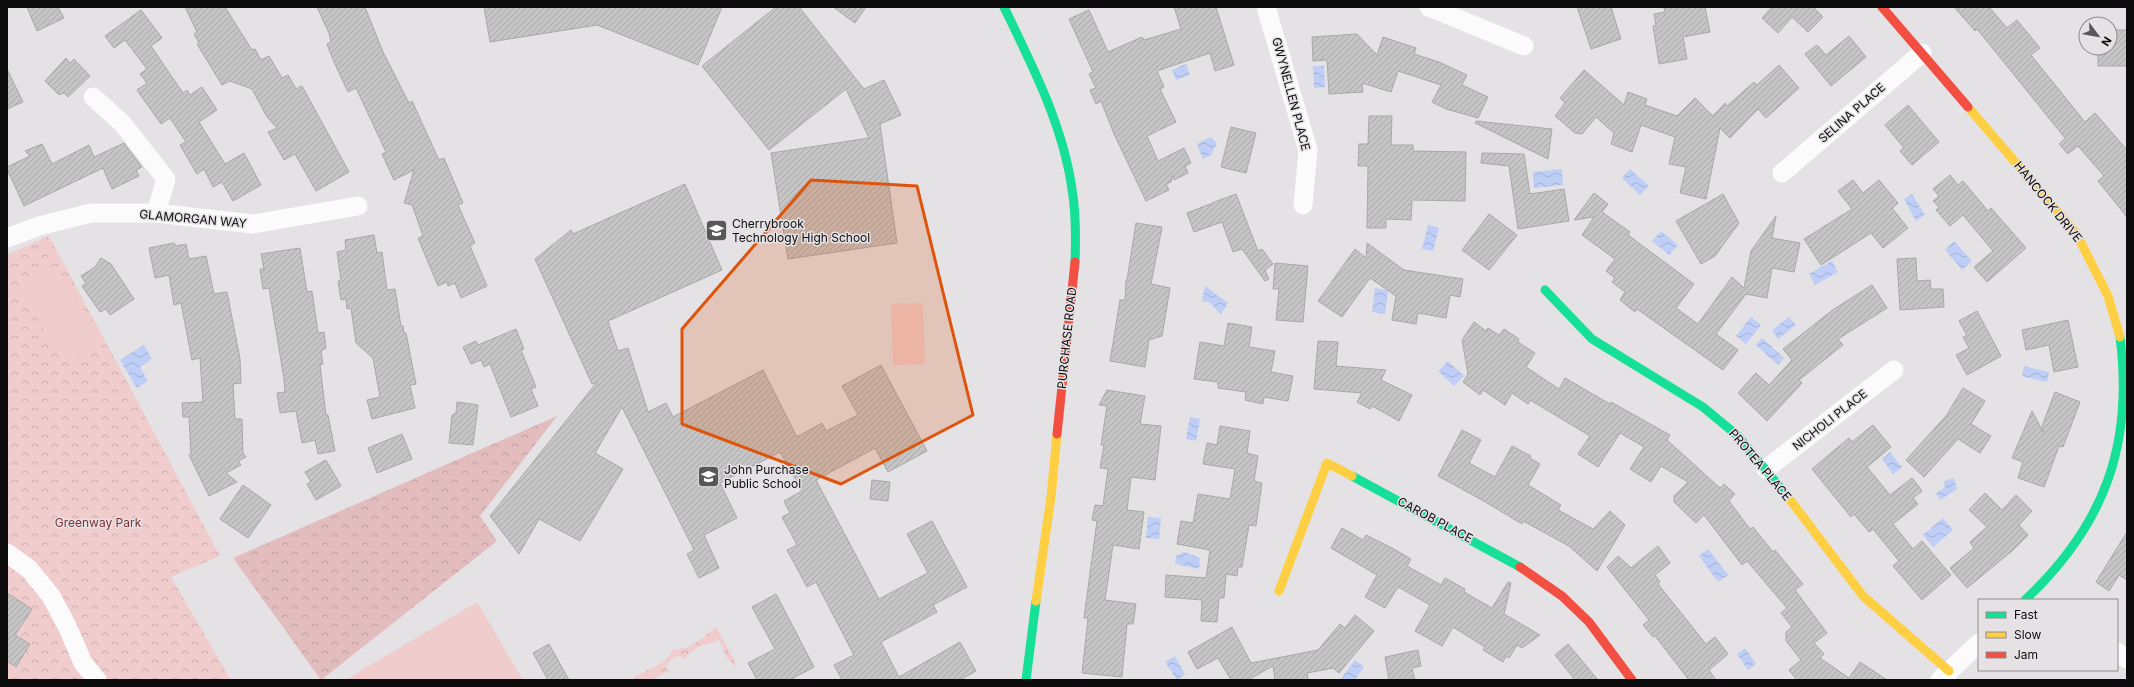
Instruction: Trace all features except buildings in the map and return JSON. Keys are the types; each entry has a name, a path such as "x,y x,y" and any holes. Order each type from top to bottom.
{"street":[{"name":"PURCHASE ROAD","path":"1004,7 1044,92 1059,131 1072,189 1075,223 1075,266 1059,408 1054,471 1026,680"},
{"name":"GWYNELLEN PLACE","path":"1266,7 1308,150 1303,205"},
{"path":"1429,7 1524,46"},
{"name":"HANCOCK DRIVE","path":"1882,7 2076,233 2097,271 2109,300 2122,351 2125,392 2121,434 2112,472 2092,518 2068,554 2033,598"},
{"name":"SELINA PLACE","path":"1782,173 1922,53"},
{"path":"92,97 122,123 166,179 156,213"},
{"name":"GLAMORGAN WAY","path":"7,238 39,226 91,213 156,213 253,224 358,206"},
{"name":"PROTEA PLACE","path":"1545,290 1592,339 1704,407 1738,436 1766,469 1863,596 1945,675"},
{"name":"NICHOLI PLACE","path":"1766,469 1894,370"},
{"name":"CAROB PLACE","path":"1279,591 1327,463 1481,545 1530,573 1562,596 1589,622 1632,680"},
{"path":"7,553 29,569 51,596 67,626 83,663 97,680"},
{"path":"1945,675 1978,644"},
{"path":"2118,653 2127,659"}],"highlighted area":[{"path":"811,180 917,186 973,415 841,484 682,424 682,329"}],"green space":[{"name":"Greenway Park","path":"49,236 220,556 171,577 231,680 7,680 7,255"},
{"path":"53,266 103,339 68,363 18,290"},
{"path":"923,303 925,364 893,365 891,304"},
{"path":"557,416 480,516 497,541 321,680 233,558"},
{"path":"477,602 523,680 345,680"},
{"path":"716,627 737,665 735,666 727,658 719,640 696,648 685,659 677,656 670,660 666,666 668,671 651,680 635,680 636,676 664,662 674,649 686,648"}],"water":[{"path":"1186,64 1190,75 1176,80 1172,70"},
{"path":"1313,66 1324,66 1325,87 1314,88"},
{"path":"1211,137 1217,143 1211,155 1203,159 1197,144"},
{"path":"1562,169 1563,185 1534,188 1533,172"},
{"path":"1630,169 1649,186 1640,195 1622,178"},
{"path":"1912,194 1925,215 1916,221 1904,199"},
{"path":"1428,225 1439,228 1433,251 1422,249"},
{"path":"1661,231 1678,245 1669,255 1652,241"},
{"path":"1954,241 1972,261 1962,270 1945,250"},
{"path":"1832,261 1838,272 1815,285 1809,274"},
{"path":"1205,286 1228,303 1221,314 1209,302 1203,302 1202,299"},
{"path":"1375,288 1388,290 1385,314 1372,312"},
{"path":"1751,317 1761,325 1746,344 1736,336"},
{"path":"1789,317 1796,325 1778,339 1772,330"},
{"path":"1762,338 1784,358 1778,365 1756,345"},
{"path":"144,345 152,359 140,367 148,381 137,388 120,360"},
{"path":"1448,361 1464,376 1454,386 1438,371"},
{"path":"2024,366 2049,372 2047,382 2022,376"},
{"path":"1190,417 1200,419 1196,441 1186,439"},
{"path":"1890,452 1902,467 1893,474 1882,459"},
{"path":"1954,478 1957,489 1940,500 1936,493 1945,487 1944,481"},
{"path":"1148,517 1161,518 1159,539 1146,538"},
{"path":"1943,518 1953,530 1933,547 1923,535"},
{"path":"1708,549 1728,575 1718,582 1699,556"},
{"path":"1184,552 1200,558 1199,569 1175,564 1176,556"},
{"path":"1745,648 1756,664 1748,670 1737,654"},
{"path":"1175,656 1185,674 1177,680 1165,662"},
{"path":"1355,660 1364,667 1355,680 1340,680"}],"traffic: fast":[{"path":"1004,7 1045,96 1062,142 1068,165 1073,198 1076,243 1075,262"},
{"path":"1545,290 1592,339 1703,407 1738,436 1788,497"},
{"path":"2026,599 2052,572 2075,543 2093,513 2107,481 2117,448 2122,413 2123,376 2120,337"},
{"path":"1352,476 1520,567"},
{"path":"1026,680 1036,601"}],"traffic: slow":[{"path":"1968,107 2076,233 2108,296 2120,337"},
{"path":"1036,601 1051,497 1057,434"},
{"path":"1279,591 1327,463 1352,476"},
{"path":"1788,497 1863,596 1949,671"}],"traffic: jam":[{"path":"1882,7 1968,107"},
{"path":"1057,434 1075,262"},
{"path":"1520,567 1562,596 1589,622 1632,680"}],"place":[{"name":"Cherrybrook Technology High School","path":"717,231"},
{"name":"John Purchase Public School","path":"709,477"}]}
